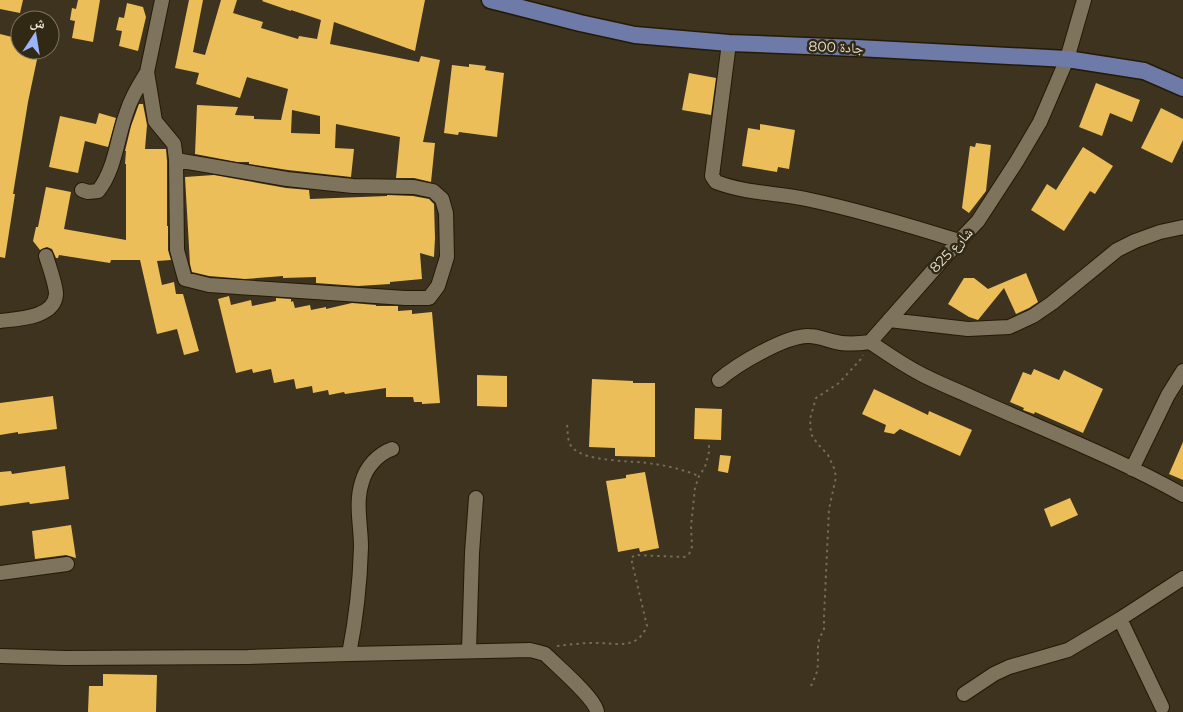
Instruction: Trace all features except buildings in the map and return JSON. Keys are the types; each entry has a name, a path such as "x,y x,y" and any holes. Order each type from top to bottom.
{"main road":[{"name":"جادة 800","path":"490,0 635,35 729,43 1067,59 1144,71 1183,88"}],"street":[{"path":"162,0 148,72 155,121 174,144 178,250 185,279 210,285 405,298 429,298 438,286 447,256 446,213 442,199 434,191 414,187 353,186 287,180 176,160"},
{"name":"شارع 825","path":"870,342 959,240 978,221 1040,122 1067,59 1084,0"},
{"path":"729,43 712,176 716,182 749,191 805,199 883,217 959,240"},
{"path":"82,190 88,192 98,191 104,182 113,160 132,96 148,72"},
{"path":"889,320 968,329 1009,327 1033,316 1052,303 1117,250 1160,232 1183,227"},
{"path":"0,321 33,317 50,307 55,300 56,293 46,256"},
{"path":"719,380 736,367 761,353 799,337 813,336 853,345 870,342 919,373 1132,469 1183,495"},
{"path":"1132,469 1168,395 1183,371"},
{"path":"349,654 356,623 361,544 359,502 362,480 370,465 384,452 392,449"},
{"path":"468,651 476,498"},
{"path":"0,573 67,564"},
{"path":"964,694 994,674 1009,667 1068,650 1183,578"},
{"path":"1120,619 1162,707"},
{"path":"0,656 92,658 248,657 530,650 545,654 601,711"}],"path":[{"path":"811,686 817,670 820,635 824,631 824,597 830,509 836,477 828,455 811,434 810,419 816,398 839,383 861,359 870,342"},
{"path":"567,425 569,444 572,449 580,454 610,460 652,463 699,476"},
{"path":"541,652 551,647 567,645 594,643 621,645 633,642 643,635 647,626 631,558 635,555 684,557 691,550 691,526 695,488 699,476 705,467 709,452 708,441"}]}
